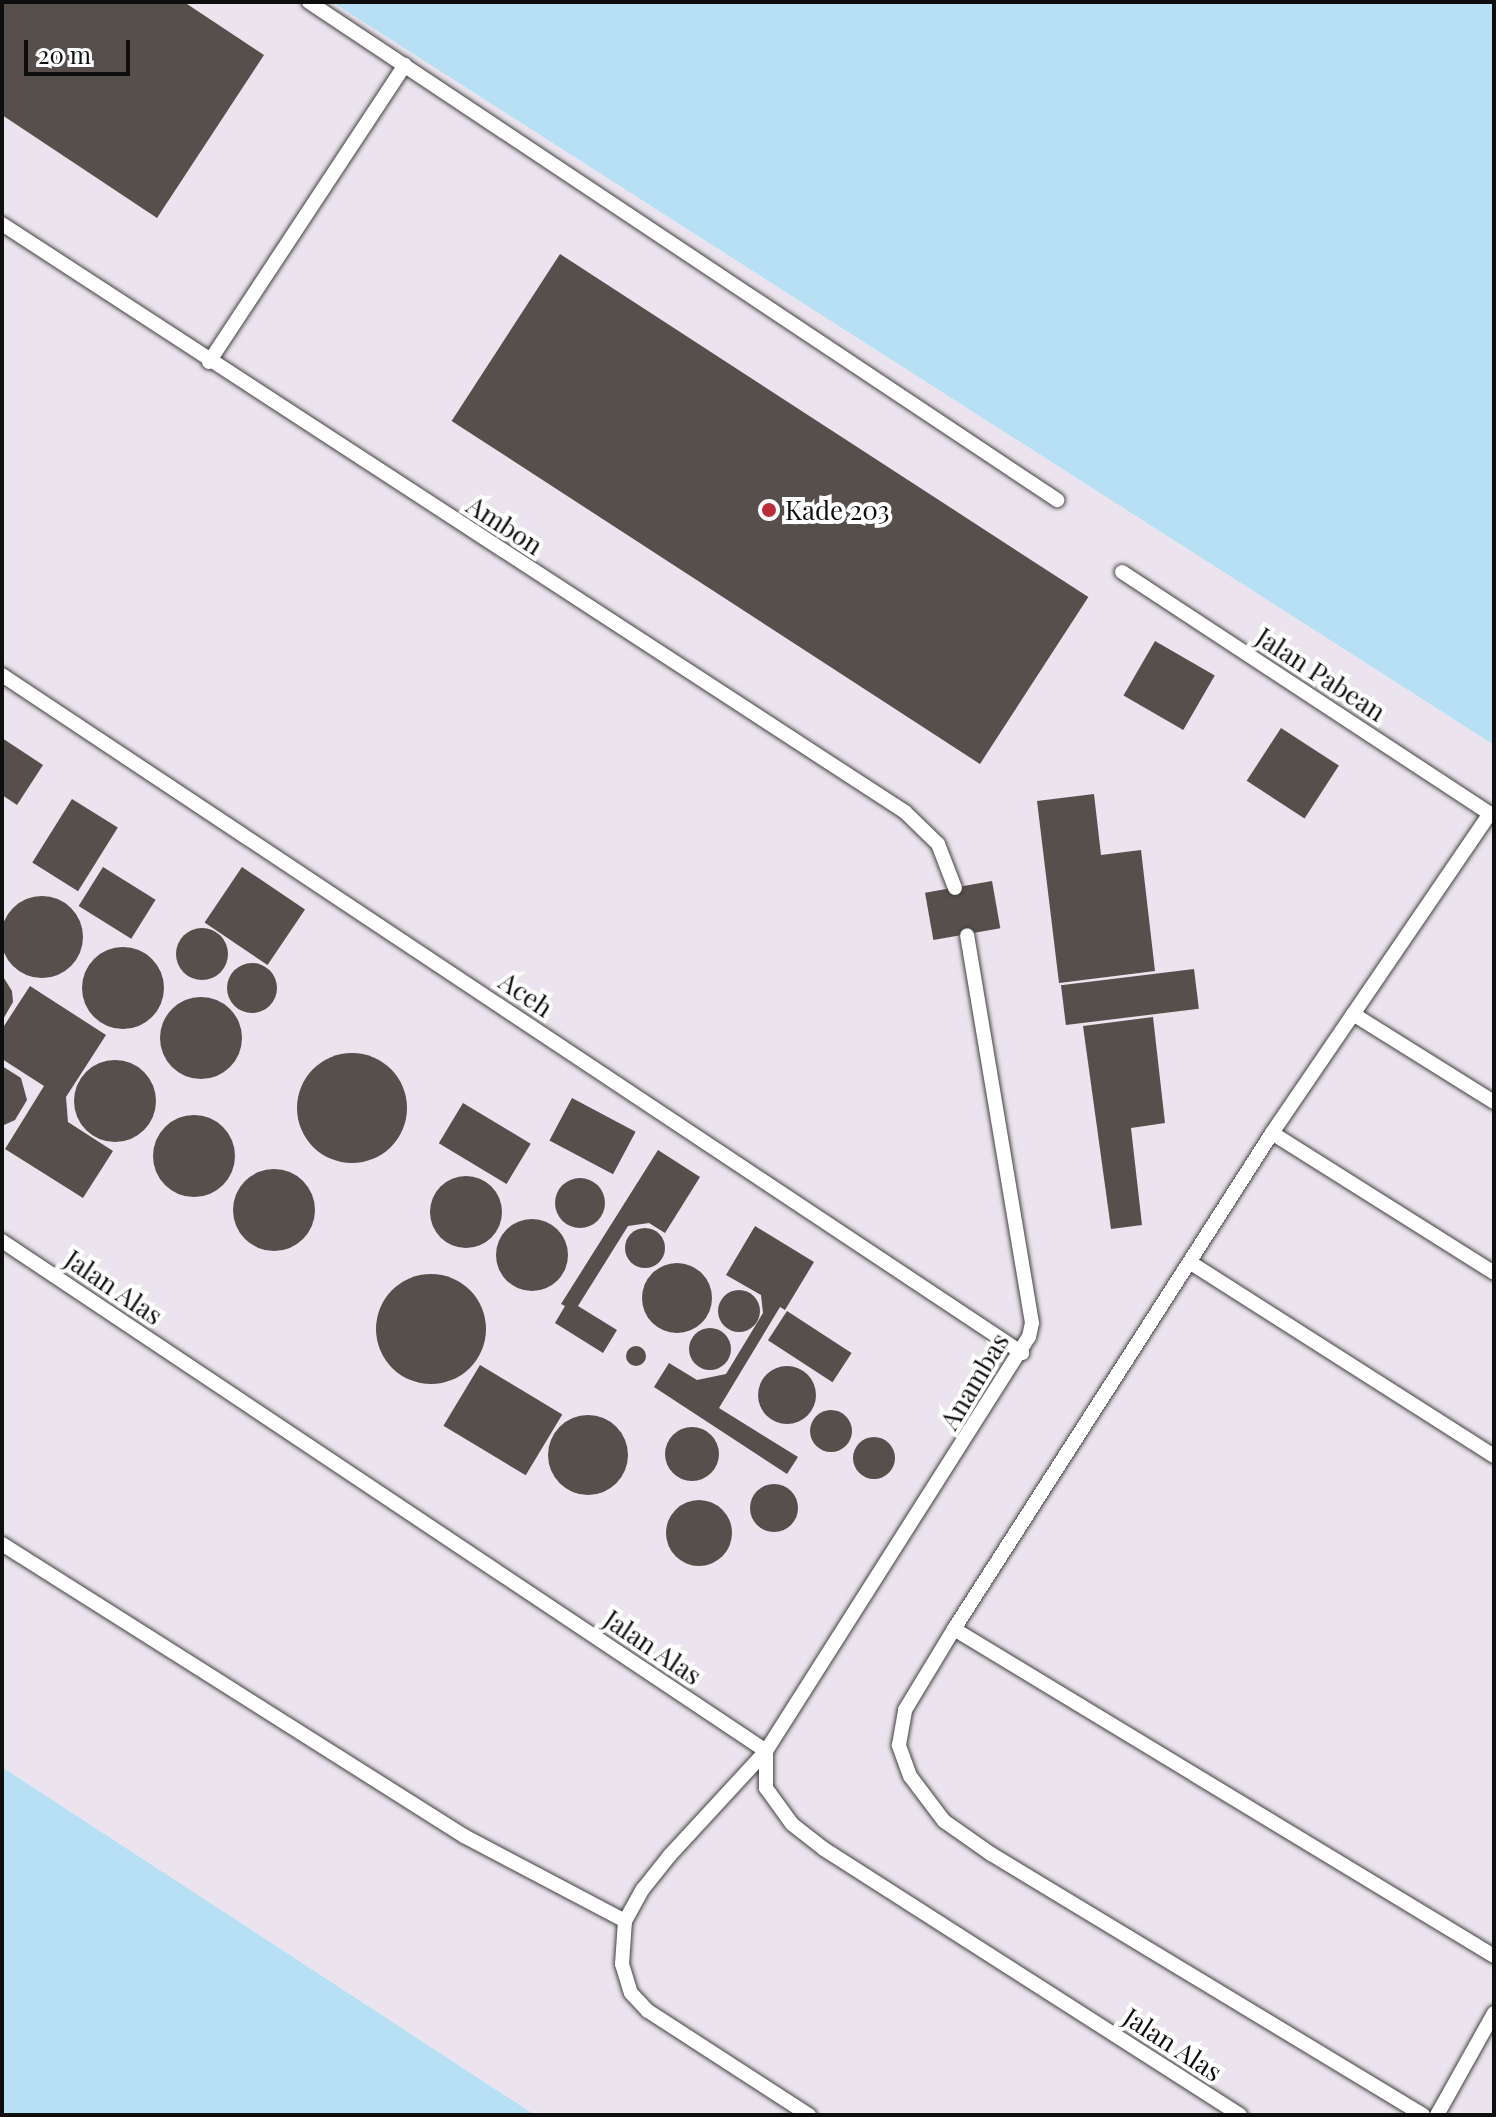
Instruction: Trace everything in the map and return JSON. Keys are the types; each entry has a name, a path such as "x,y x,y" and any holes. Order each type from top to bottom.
{"lane":[{"path":"309,2 1057,500"},
{"path":"209,362 405,65"},
{"name":"Ambon","path":"2,224 209,362 905,812 938,844 955,888"},
{"name":"Jalan Pabean","path":"1122,572 1492,815"},
{"name":"Aceh","path":"2,675 1022,1353"},
{"path":"1423,2115 991,1854 944,1821 910,1776 899,1745 905,1710 954,1629 1272,1133 1492,815"},
{"name":"Anambas","path":"625,1921 643,1889 670,1855 766,1751 1022,1353 1032,1323 967,935"},
{"path":"1353,1014 1494,1102"},
{"path":"1272,1133 1494,1273"},
{"name":"Jalan Alas","path":"2,1241 766,1751 766,1788 792,1824 1240,2115"},
{"path":"1191,1263 1494,1456"},
{"path":"2,1544 464,1836 625,1921 622,1964 631,1993 648,2011 809,2115"},
{"path":"954,1629 1494,1956"},
{"path":"1437,2115 1494,2013"}],"shaded area":[{"path":"2,2 332,2 1494,745 1494,2115 535,2115 2,1767"}],"water":[{"path":"332,2 1494,2 1494,745"},
{"path":"2,1767 535,2115 2,2115"}],"building":[{"path":"2,2 184,2 264,55 157,218 2,115"},
{"name":"Kade 203","path":"560,254 1088,597 980,764 452,421"},
{"path":"1155,641 1215,675 1183,730 1124,696"},
{"path":"1281,728 1339,766 1305,818 1247,781"},
{"path":"2,738 43,765 17,805 2,795"},
{"path":"1094,794 1101,855 1141,850 1155,971 1059,983 1037,801"},
{"path":"72,799 118,828 78,891 32,863"},
{"path":"103,867 156,900 131,939 79,906"},
{"path":"242,867 305,909 268,965 205,923"},
{"path":"992,881 1000,928 933,940 925,893"},
{"path":"42,896 58,899 71,908 80,921 83,937 80,953 71,966 58,975 42,978 26,975 13,966 4,953 1,937 4,921 13,908 26,899"},
{"path":"202,928 220,936 228,954 220,972 202,980 184,972 176,954 184,936"},
{"path":"123,947 139,951 152,959 160,972 164,988 160,1004 152,1017 139,1025 123,1029 107,1025 94,1017 86,1004 82,988 86,972 94,959 107,951"},
{"path":"242,964 262,964 276,978 276,998 262,1012 242,1012 228,998 228,978"},
{"path":"1194,969 1199,1009 1066,1025 1061,985"},
{"path":"2,975 12,991 13,1002 2,1021"},
{"path":"30,986 106,1035 66,1097 68,1122 113,1151 83,1198 5,1149 44,1086 2,1059 2,1029"},
{"path":"201,997 217,1000 230,1009 239,1022 242,1038 239,1054 230,1067 217,1076 201,1079 185,1076 172,1067 163,1054 160,1038 163,1022 172,1009 185,1000"},
{"path":"1153,1017 1165,1123 1131,1128 1142,1225 1111,1229 1083,1026"},
{"path":"352,1053 373,1058 391,1069 402,1087 407,1108 402,1129 391,1147 373,1158 352,1163 331,1158 313,1147 302,1129 297,1108 302,1087 313,1069 331,1058"},
{"path":"115,1060 131,1063 144,1072 153,1085 156,1101 153,1117 144,1130 131,1139 115,1142 99,1139 86,1130 77,1117 74,1101 77,1085 86,1072 99,1063"},
{"path":"2,1066 21,1078 27,1100 15,1120 2,1126"},
{"path":"572,1098 636,1132 613,1174 549,1140"},
{"path":"463,1103 531,1144 507,1184 439,1143"},
{"path":"194,1115 210,1118 223,1127 232,1140 235,1156 232,1172 223,1185 210,1194 194,1197 178,1194 165,1185 156,1172 153,1156 156,1140 165,1127 178,1118"},
{"path":"658,1150 700,1177 665,1233 649,1223 628,1226 578,1306 617,1330 603,1353 555,1323 565,1306 561,1304"},
{"path":"274,1169 290,1172 303,1181 312,1194 315,1210 312,1226 303,1239 290,1248 274,1251 258,1248 245,1239 236,1226 233,1210 236,1194 245,1181 258,1172"},
{"path":"473,1176 492,1186 500,1198 500,1226 492,1238 480,1246 459,1248 440,1238 432,1226 430,1205 440,1186 452,1178"},
{"path":"580,1178 598,1185 605,1203 598,1221 580,1228 562,1221 555,1203 562,1185"},
{"path":"539,1219 558,1229 566,1241 566,1269 558,1281 546,1289 525,1291 506,1281 498,1269 496,1248 506,1229 518,1221"},
{"path":"755,1226 814,1262 785,1310 780,1307 719,1408 798,1457 787,1474 654,1387 669,1363 697,1380 726,1374 763,1313 761,1295 726,1275"},
{"path":"645,1228 659,1234 665,1248 659,1262 645,1268 631,1262 625,1248 631,1234"},
{"path":"677,1263 702,1273 712,1298 702,1323 677,1333 652,1323 642,1298 652,1273"},
{"path":"431,1274 452,1278 470,1290 482,1308 486,1329 482,1350 470,1368 452,1380 431,1384 410,1380 392,1368 380,1350 376,1329 380,1308 392,1290 410,1278"},
{"path":"739,1290 754,1296 760,1311 754,1326 739,1332 724,1326 718,1311 724,1296"},
{"path":"787,1311 852,1353 833,1382 768,1340"},
{"path":"710,1328 725,1334 731,1349 725,1364 710,1370 695,1364 689,1349 695,1334"},
{"path":"632,1346 640,1346 646,1356 640,1366 632,1366 626,1360 626,1352"},
{"path":"480,1365 562,1414 526,1475 443,1426"},
{"path":"787,1366 798,1368 807,1375 814,1384 814,1406 807,1415 798,1422 787,1424 776,1422 767,1415 760,1406 758,1395 760,1384 767,1375 776,1368"},
{"path":"831,1410 846,1416 852,1431 846,1446 831,1452 816,1446 810,1431 816,1416"},
{"path":"588,1415 603,1418 616,1427 625,1440 628,1455 625,1470 616,1483 603,1492 588,1495 573,1492 560,1483 551,1470 548,1455 551,1440 560,1427 573,1418"},
{"path":"692,1427 711,1435 719,1454 711,1473 692,1481 673,1473 665,1454 673,1435"},
{"path":"874,1437 889,1443 895,1458 889,1473 874,1479 859,1473 853,1458 859,1443"},
{"path":"774,1484 791,1491 798,1508 791,1525 774,1532 757,1525 750,1508 757,1491"},
{"path":"699,1500 712,1503 722,1510 729,1520 732,1533 729,1546 722,1556 712,1563 699,1566 686,1563 676,1556 669,1546 666,1533 669,1520 676,1510 686,1503"}],"place":[{"name":"Kade 203","path":"769,510"}]}
